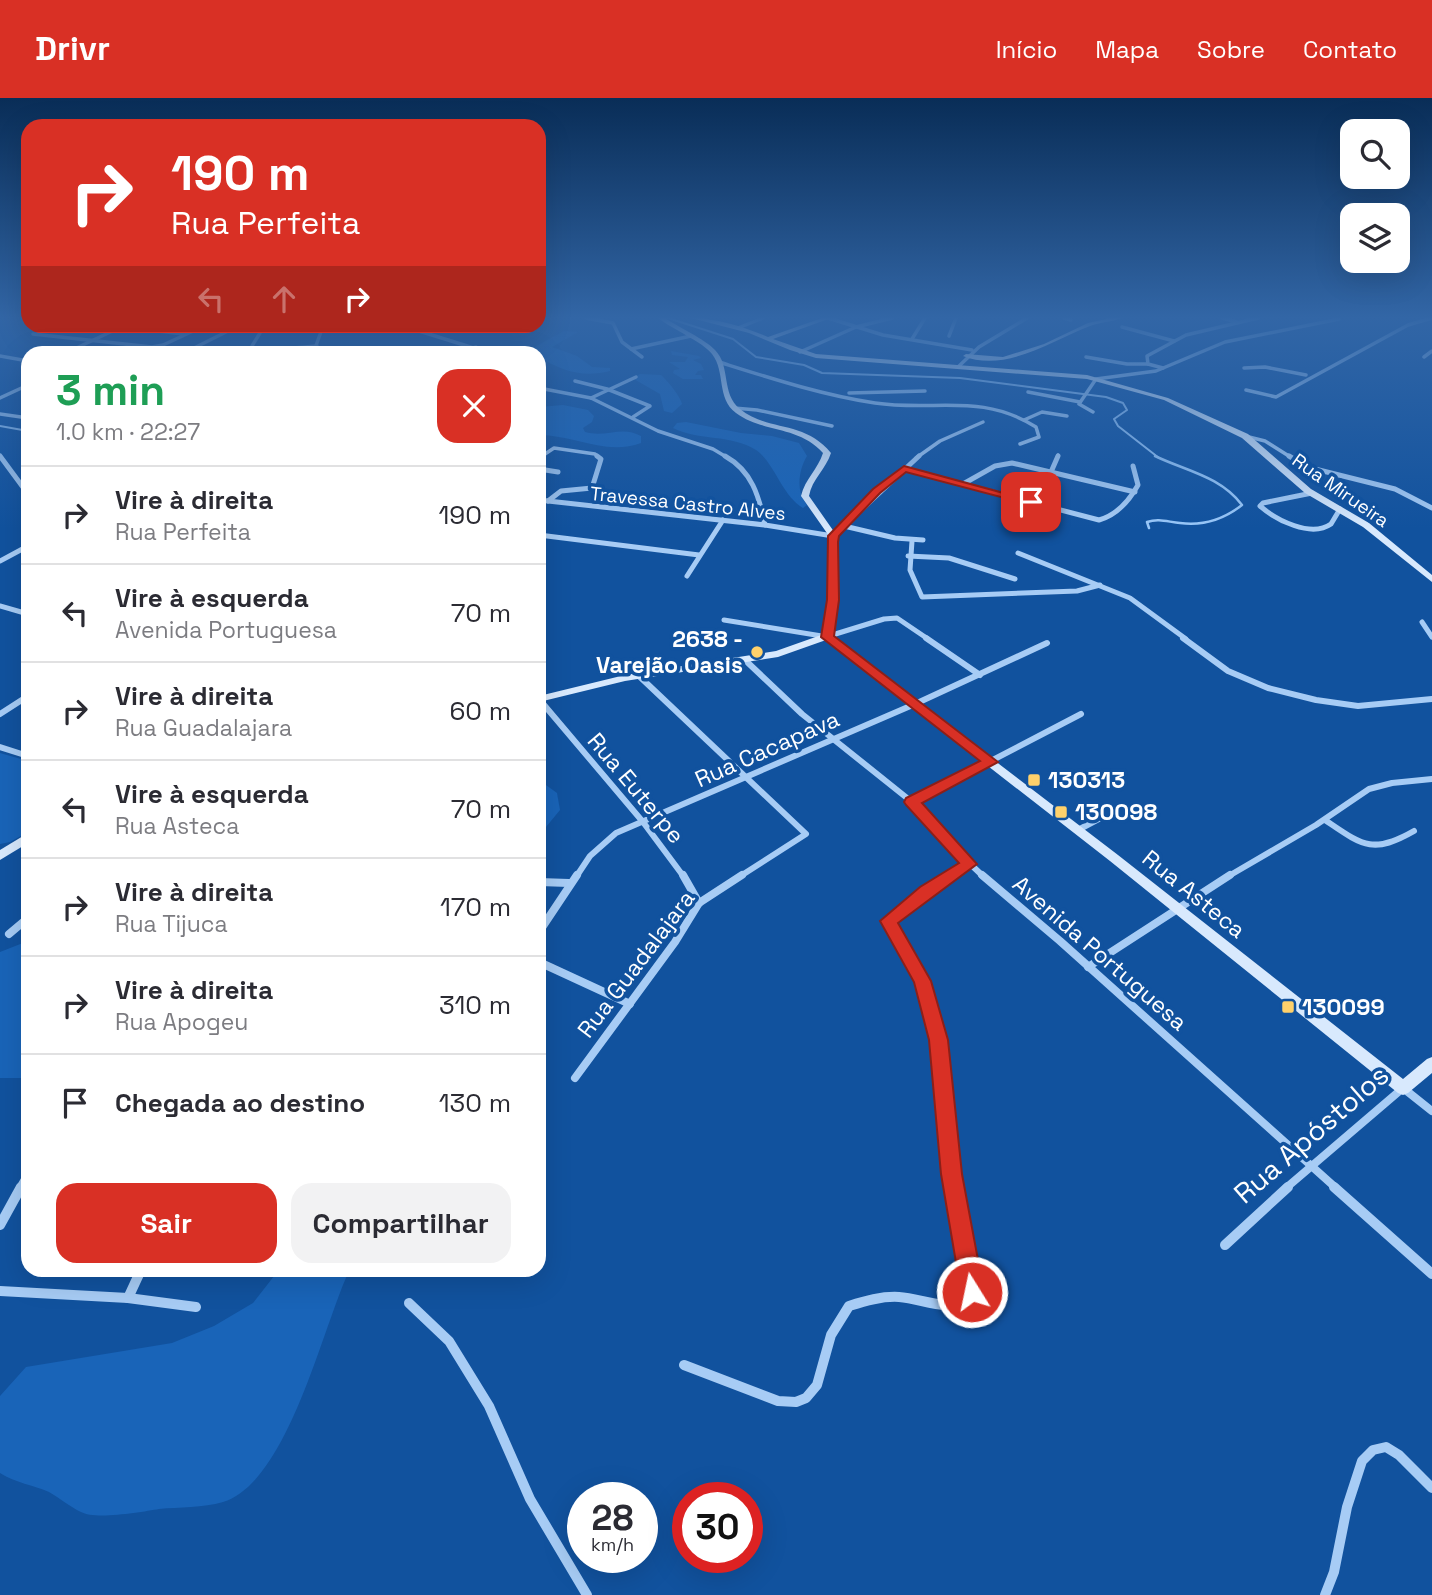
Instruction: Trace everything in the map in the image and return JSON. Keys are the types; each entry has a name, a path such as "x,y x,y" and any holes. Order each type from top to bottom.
{"street":[{"path":"0,398 20,388"},
{"path":"602,388 650,406 633,417"},
{"path":"725,388 734,408 753,419 786,427 824,449 827,457 809,480 805,496 833,536 833,600 828,636"},
{"path":"813,388 890,405 983,404 1036,427 1039,437 1020,444"},
{"path":"1090,388 1079,406 1093,412"},
{"name":"Rua Mirueira","path":"1126,388 1166,399 1245,436 1312,493 1379,535 1432,579"},
{"path":"1246,390 1276,397 1289,388"},
{"path":"546,389 591,398 665,433 713,449 737,463 746,472 755,489 765,525"},
{"path":"591,398 607,389"},
{"path":"835,394 925,391"},
{"path":"1028,392 1080,401"},
{"path":"734,408 753,408 790,419 832,426"},
{"path":"1024,420 1042,412 1067,415"},
{"path":"0,414 21,417"},
{"path":"17,416 21,414"},
{"path":"833,536 877,491 946,436 974,423 983,422"},
{"path":"1245,436 1265,441 1307,467 1395,489 1432,508"},
{"path":"546,453 554,447 595,454 601,459 592,488 561,491 548,501"},
{"path":"1051,472 1058,455"},
{"path":"0,456 21,484"},
{"path":"964,484 1005,463 1135,492"},
{"path":"904,469 1095,519 1107,518 1135,492 1138,481 1133,466"},
{"path":"546,470 558,472"},
{"path":"1312,493 1263,503 1260,506 1275,517 1316,529 1324,529 1332,524 1340,509"},
{"name":"Travessa Castro Alves","path":"548,501 765,525 833,536"},
{"path":"687,576 723,520"},
{"path":"844,526 912,541 923,540"},
{"path":"546,536 699,555"},
{"path":"912,541 908,556 911,578 922,597 1087,591 1100,585"},
{"path":"0,561 21,550"},
{"path":"1018,553 1130,598 1228,671 1268,688 1316,701 1358,706 1432,699"},
{"path":"908,556 949,558 1016,579"},
{"path":"0,606 21,612"},
{"path":"546,697 639,676 745,660 800,648 828,636 884,619 897,618 980,675"},
{"path":"724,620 828,636"},
{"path":"1422,622 1432,637"},
{"name":"Rua Asteca","path":"828,636 1432,1111"},
{"name":"Rua Cacapava","path":"546,921 569,884 603,842 615,833 915,704 1047,643"},
{"name":"Avenida Portuguesa","path":"745,660 832,739 912,802 969,864 1432,1274"},
{"path":"639,676 746,777"},
{"path":"0,714 21,700"},
{"name":"Rua Euterpe","path":"546,707 677,865 699,903"},
{"path":"912,802 1081,714"},
{"path":"0,747 21,754"},
{"name":"Rua Guadalajara","path":"575,1077 630,1004 699,903 806,834 746,777"},
{"path":"1088,967 1175,907 1325,820 1348,799 1371,788 1402,781 1432,779"},
{"path":"1078,830 1124,806"},
{"path":"1325,820 1364,845 1376,849 1389,847 1415,831"},
{"path":"1,854 21,842"},
{"path":"684,1365 778,1401 796,1402 806,1398 817,1385 831,1335 849,1306 874,1299 898,1297 942,1305 963,1305 971,1300 972,1292 945,1121 938,1040 922,981 888,921 969,864"},
{"path":"546,882 569,884"},
{"path":"9,934 21,924"},
{"path":"546,965 630,1004"},
{"name":"Rua Apóstolos","path":"1225,1245 1310,1166 1432,1064"},
{"path":"0,1225 21,1187"},
{"path":"128,1298 138,1277"},
{"path":"0,1291 128,1298 196,1307"},
{"path":"409,1303 449,1341 489,1406 530,1499 587,1595"},
{"path":"1325,1595 1334,1572 1347,1507 1362,1461 1373,1450 1386,1447 1399,1455 1432,1488"}],"shaded area":[{"path":"649,388 672,388 682,404 672,413 664,411 660,394"},
{"path":"563,405 588,410 594,416 592,422 583,428 585,432 634,433 641,436 641,443 615,447 546,436 546,406"},
{"path":"686,422 799,443 807,456 800,481 801,494 807,505 803,508 789,496 768,462 756,450 736,442 693,435 673,428 677,423"},
{"path":"0,753 21,759 21,836 0,844"},
{"path":"546,785 557,793 560,810 546,827"},
{"path":"21,944 21,1078 0,1078 0,952"},
{"path":"273,1277 346,1277 300,1401 284,1435 266,1466 246,1489 215,1504 97,1515 81,1512 49,1492 0,1473 0,1396 26,1367 172,1343 214,1326 253,1303"}],"waterway":[{"path":"1036,388 1106,397 1123,403 1127,410 1114,419 1118,426 1158,457"},
{"path":"0,426 21,430"},
{"path":"1149,528 1147,522 1156,520 1188,524 1212,521 1228,515 1242,505 1213,481 1158,457"}],"place":[{"name":"2638 - Varejão Oasis","path":"757,652"},
{"name":"130313","path":"1034,780"},
{"name":"130098","path":"1061,812"},
{"name":"130099","path":"1288,1007"}],"route":[{"path":"972,1292 952,1174 938,1040 929,1000 915,964 888,921 969,864 912,802 990,762 828,637 833,600 832,542 833,536 877,491 904,469 1031,502"}]}
